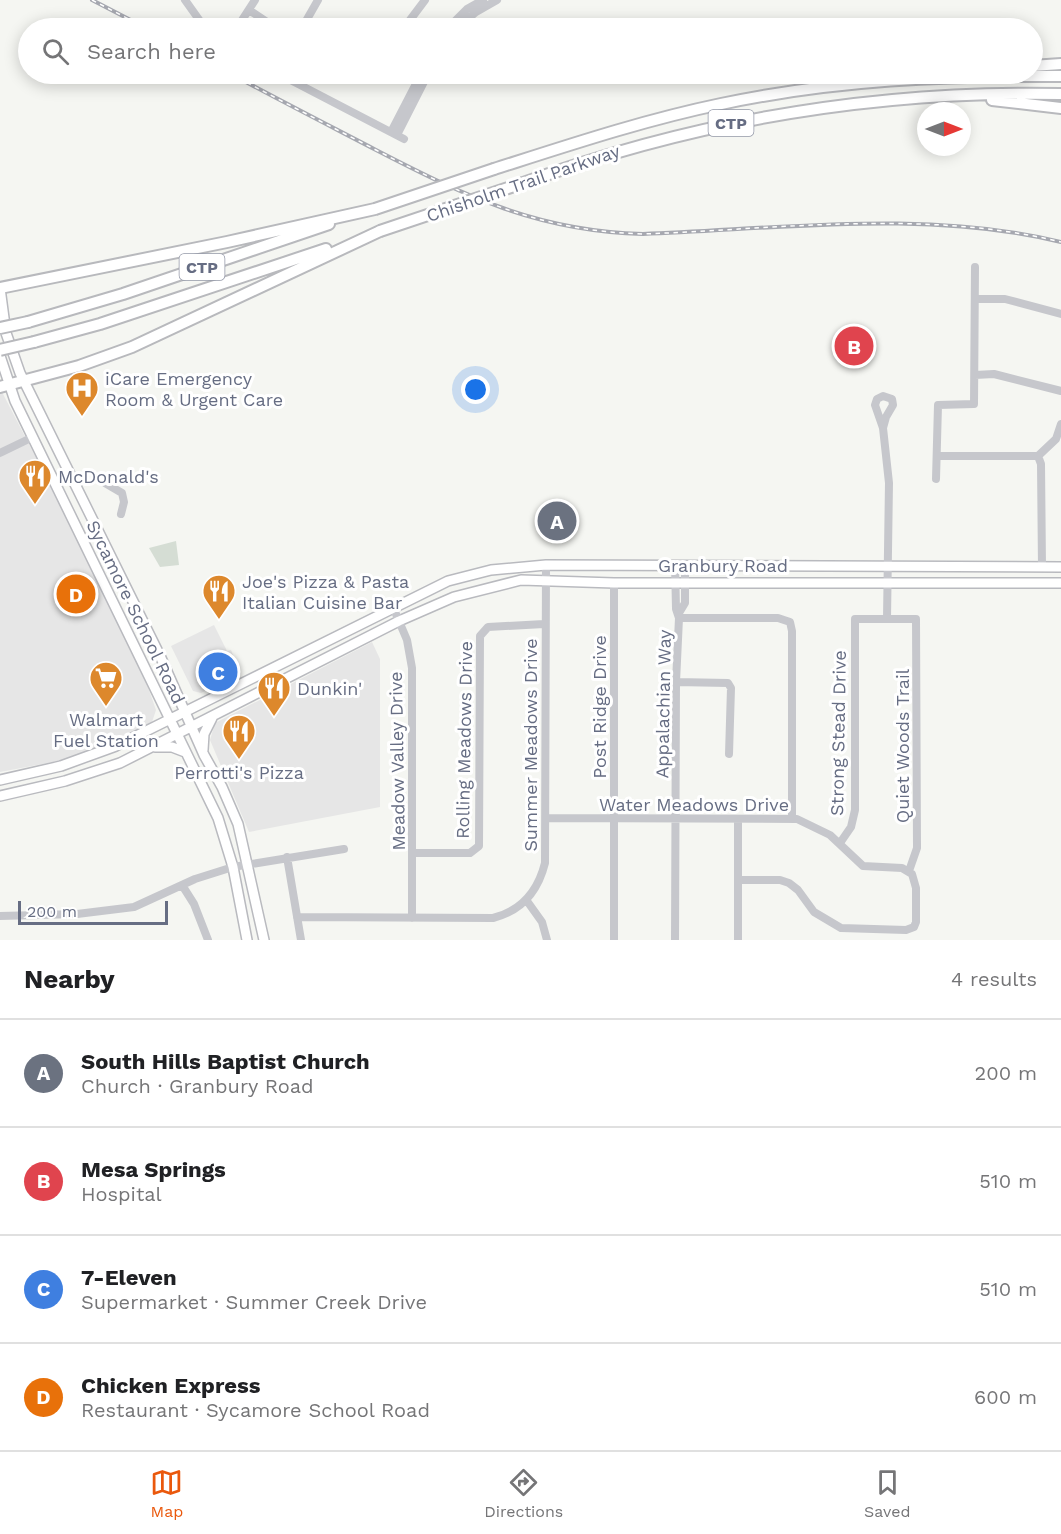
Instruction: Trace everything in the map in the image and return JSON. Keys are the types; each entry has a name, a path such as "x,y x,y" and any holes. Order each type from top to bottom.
{"highway":[{"path":"1043,65 1061,64"},
{"name":"Chisholm Trail Parkway","path":"1043,76 1061,76"},
{"name":"Chisholm Trail Parkway","path":"0,328 123,294 494,169 629,127 723,103 848,84"},
{"name":"Chisholm Trail Parkway","path":"0,350 115,320 611,153 709,128 826,106 946,96 1061,94"},
{"path":"946,96 1061,108"},
{"path":"0,288 375,209"},
{"path":"5,386 100,359 152,339 380,231"}],"main road":[{"name":"Sycamore School Road","path":"0,288 6,333 24,381 130,594 238,824 249,863 264,940"},
{"name":"Sycamore School Road","path":"0,356 5,386 33,437 143,658 169,720 218,818 233,867 248,940"},
{"path":"73,519 88,512"},
{"name":"Granbury Road","path":"0,780 61,766 116,746 291,657 448,581 471,574 546,566 1061,567"},
{"path":"1042,567 1042,582"},
{"name":"Granbury Road","path":"0,796 106,769 399,621 454,597 491,586 546,579 614,583 887,581 1061,583"},
{"path":"114,600 130,594"},
{"path":"291,657 298,673"},
{"path":"176,693 190,702 207,700"},
{"path":"151,729 160,712 157,694"},
{"path":"204,755 204,734 214,715"},
{"path":"152,747 162,746 185,752"},
{"path":"61,766 65,781"}],"street":[{"path":"185,0 198,18"},
{"path":"244,18 255,0"},
{"path":"308,18 318,0"},
{"path":"412,18 425,0"},
{"path":"458,18 467,9 483,0"},
{"path":"469,18 497,0"},
{"path":"249,10 261,18"},
{"path":"298,84 397,135"},
{"path":"397,135 417,84"},
{"path":"397,135 423,84"},
{"path":"936,479 938,405 974,404 975,267"},
{"path":"976,299 1005,299 1061,314"},
{"path":"975,375 994,374 1061,391"},
{"path":"936,456 1038,456 1056,438 1061,424"},
{"path":"884,428 889,483 887,619"},
{"path":"0,453 33,437"},
{"path":"1038,456 1041,464 1042,567"},
{"path":"105,483 115,486 122,493 124,502 121,514"},
{"name":"Appalachian Way","path":"675,940 676,682 679,615 676,609 680,565"},
{"name":"Summer Meadows Drive","path":"297,917 493,918 506,915 527,901 542,877 546,863 544,624 546,566"},
{"name":"Post Ridge Drive","path":"614,583 614,940"},
{"name":"Meadow Valley Drive","path":"393,608 407,640 412,668 412,918"},
{"path":"679,615 778,618 790,622 792,631 792,818"},
{"name":"Strong Stead Drive","path":"840,843 851,827 855,810 855,618 887,619"},
{"name":"Quiet Woods Trail","path":"887,619 916,619 917,848 909,871"},
{"name":"Rolling Meadows Drive","path":"413,853 470,853 479,846 480,636 488,627 544,624"},
{"path":"676,682 728,683 731,688 729,754"},
{"name":"Water Meadows Drive","path":"546,818 792,818 817,827 840,843 854,861 863,866 909,871"},
{"path":"738,819 738,940"},
{"path":"0,916 77,914 134,907 182,885 233,867 344,849"},
{"path":"287,857 301,940"},
{"path":"738,880 784,881 798,890 810,908 830,923 851,930 906,930 914,927 916,917 916,888 914,878 909,871"},
{"path":"182,885 194,904 208,940"},
{"path":"527,901 542,922 547,940"},
{"path":"879,930 879,940"}],"shaded area":[{"path":"2,392 137,656 156,710 151,725 106,745 69,759 0,772 0,393"},
{"path":"176,541 179,565 160,567 149,548"},
{"path":"214,625 227,651 231,650 241,674 201,693 193,691 171,646"},
{"path":"372,642 380,659 380,807 249,832 210,740 215,723"}],"railway":[{"path":"92,0 127,18"},
{"path":"250,84 441,183 504,208 570,226 643,234 800,226 906,224 958,226 1010,232 1061,242"}],"place":[{"name":"Mesa Springs","path":"854,346"},
{"name":"iCare Emergency Room & Urgent Care","path":"82,417"},
{"name":"McDonald's","path":"35,505"},
{"name":"South Hills Baptist Church","path":"557,521"},
{"name":"Chicken Express","path":"76,594"},
{"name":"Joe's Pizza & Pasta Italian Cuisine Bar","path":"219,620"},
{"name":"7-Eleven","path":"218,672"},
{"name":"Walmart Fuel Station","path":"106,707"},
{"name":"Dunkin'","path":"274,717"},
{"name":"Perrotti's Pizza","path":"239,760"}]}
